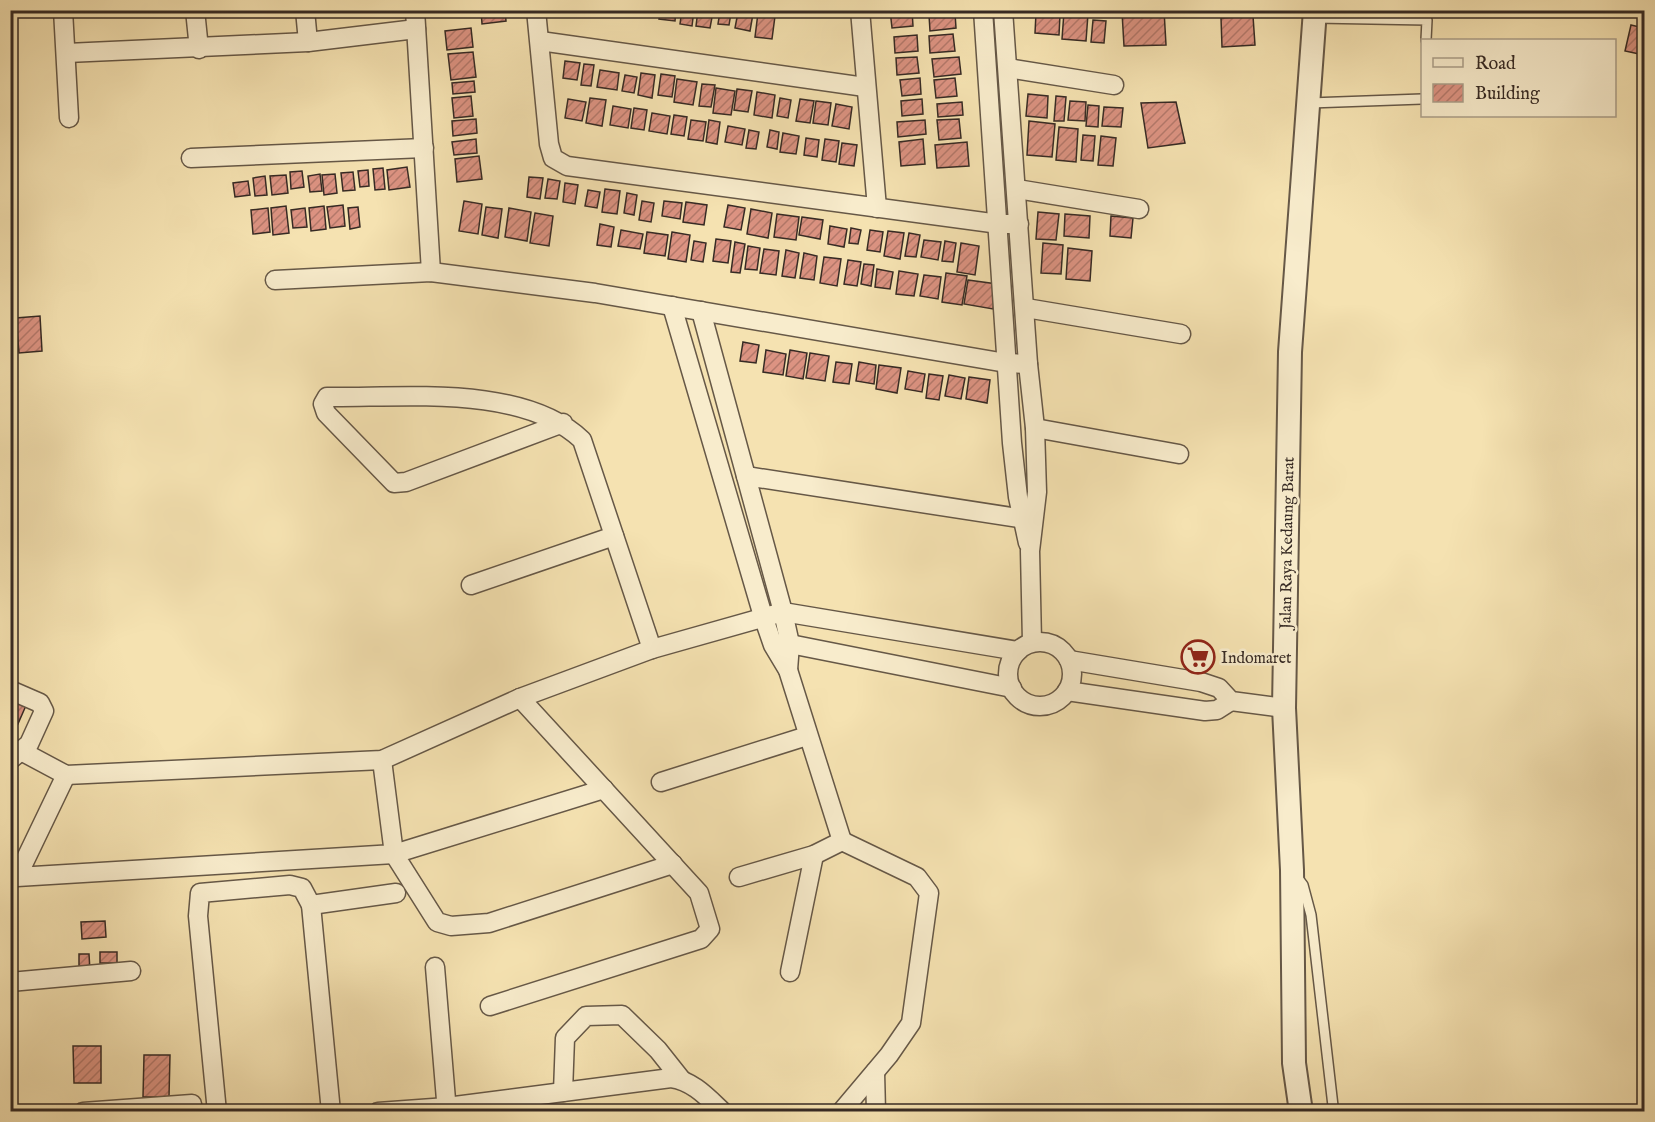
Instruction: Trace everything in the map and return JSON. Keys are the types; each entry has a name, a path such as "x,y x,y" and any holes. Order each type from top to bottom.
{"street":[{"path":"63,10 69,117"},
{"path":"195,10 199,49"},
{"path":"305,10 308,42"},
{"path":"415,10 431,272"},
{"path":"536,10 549,144 553,158 567,166 999,224 1019,224"},
{"path":"860,10 877,208"},
{"path":"983,10 1012,443 1029,520"},
{"path":"1003,10 1026,308 1028,364 1035,428 1025,647 1010,662 1008,675 1012,688 1018,697 1038,706 1059,700 1067,691 1071,681 1069,660"},
{"name":"Jalan Raya Kedaung Barat","path":"1301,1112 1294,1062 1292,870 1284,708 1290,352 1315,14"},
{"path":"67,53 199,49 308,42 416,29"},
{"path":"540,41 865,87"},
{"path":"1008,68 1114,86"},
{"path":"191,158 424,148"},
{"path":"1017,189 1139,209"},
{"path":"275,280 431,272 672,306 1006,363 1028,364"},
{"path":"672,306 763,616 782,644 1012,688"},
{"path":"1026,308 1180,334"},
{"path":"701,311 783,612 782,644 788,670 842,841 916,877 929,893 911,1023 875,1072 841,1112"},
{"path":"562,423 406,482 394,483 326,414 323,404 327,397 479,398 527,410 562,423 582,440 652,650"},
{"path":"1035,428 1179,454"},
{"path":"746,476 1029,520"},
{"path":"471,585 614,536"},
{"path":"10,690 40,703 44,711 29,744 16,756 66,775 382,760 520,698 652,650 783,612 1025,647 1054,645 1069,660 1201,682 1219,688 1231,701"},
{"path":"832,652 833,620"},
{"path":"1067,691 1205,711 1216,710 1231,701 1284,708"},
{"path":"490,1006 701,939 710,929 699,893 520,698"},
{"path":"661,782 807,736"},
{"path":"382,760 394,854 437,922 451,927 489,923 672,864"},
{"path":"66,775 17,877 394,854 604,789"},
{"path":"739,877 814,855 842,841"},
{"path":"790,972 814,855"},
{"path":"218,1112 198,916 200,893 290,885 302,888 310,904 331,1112"},
{"path":"310,904 396,893"},
{"path":"435,967 447,1109"},
{"path":"10,982 131,971"},
{"path":"563,1092 565,1038 586,1016 622,1015 658,1050 681,1079 696,1087 723,1112"},
{"path":"875,1072 876,1112"},
{"path":"378,1112 447,1109 656,1079 681,1079"},
{"path":"83,1112 192,1104"}],"lane":[{"path":"1315,14 1427,20 1426,39"},
{"path":"1308,103 1421,99"},
{"path":"1292,870 1303,885 1311,915 1333,1106"}],"building":[{"path":"481,10 505,10 506,21 482,24"},
{"path":"661,10 676,10 675,21 659,19"},
{"path":"682,10 694,10 692,26 680,24"},
{"path":"698,10 713,12 710,28 696,26"},
{"path":"890,10 912,10 913,26 892,28"},
{"path":"1164,10 1166,45 1124,46 1122,12"},
{"path":"720,11 731,13 729,25 718,24"},
{"path":"738,12 753,14 750,31 735,28"},
{"path":"1064,12 1088,14 1086,41 1062,39"},
{"path":"758,13 775,16 772,39 755,37"},
{"path":"955,13 956,28 930,31 929,15"},
{"path":"1036,13 1060,15 1059,35 1035,33"},
{"path":"1253,16 1255,45 1222,47 1221,18"},
{"path":"1093,20 1106,21 1104,43 1091,42"},
{"path":"1631,25 1644,28 1644,55 1625,51"},
{"path":"471,28 473,47 447,50 445,31"},
{"path":"953,34 955,51 930,53 929,36"},
{"path":"917,35 918,51 895,53 894,37"},
{"path":"473,52 476,77 451,80 448,54"},
{"path":"917,57 919,73 897,75 896,58"},
{"path":"959,57 961,74 934,77 932,59"},
{"path":"565,61 580,63 577,80 563,78"},
{"path":"584,64 594,65 591,86 581,85"},
{"path":"600,70 619,73 617,90 597,87"},
{"path":"641,73 655,75 652,98 638,95"},
{"path":"661,74 675,76 672,97 658,95"},
{"path":"625,75 637,77 634,93 622,91"},
{"path":"920,78 921,94 902,96 900,80"},
{"path":"955,78 957,96 936,98 934,80"},
{"path":"677,79 697,82 693,105 674,102"},
{"path":"474,81 475,92 453,94 452,83"},
{"path":"702,84 715,85 711,107 699,106"},
{"path":"716,88 735,91 731,115 713,113"},
{"path":"737,89 752,91 748,112 734,110"},
{"path":"757,92 775,95 772,118 754,115"},
{"path":"1028,94 1048,96 1047,118 1026,116"},
{"path":"471,96 473,116 454,118 452,98"},
{"path":"1056,96 1066,97 1064,121 1054,121"},
{"path":"590,98 606,100 602,126 586,123"},
{"path":"780,98 791,100 788,118 777,116"},
{"path":"568,99 586,102 582,121 565,118"},
{"path":"800,99 814,101 810,123 796,121"},
{"path":"922,99 923,114 902,116 901,101"},
{"path":"816,101 831,103 828,125 813,123"},
{"path":"1070,101 1086,102 1085,121 1068,120"},
{"path":"962,102 963,115 938,117 937,104"},
{"path":"1176,102 1185,143 1148,148 1141,103"},
{"path":"836,104 852,107 849,129 832,126"},
{"path":"1088,105 1099,106 1098,127 1086,126"},
{"path":"613,106 631,109 628,128 610,125"},
{"path":"1104,107 1123,108 1121,127 1102,126"},
{"path":"634,108 647,110 644,130 631,128"},
{"path":"652,113 670,116 667,134 649,131"},
{"path":"674,115 687,117 684,136 671,134"},
{"path":"476,119 477,133 453,136 452,121"},
{"path":"959,119 961,138 939,140 937,120"},
{"path":"691,120 706,122 703,141 688,139"},
{"path":"709,120 720,122 717,144 706,142"},
{"path":"925,120 926,134 898,137 897,122"},
{"path":"1029,121 1055,124 1052,157 1027,155"},
{"path":"728,126 745,129 742,145 725,142"},
{"path":"1059,127 1078,129 1076,162 1056,160"},
{"path":"749,130 759,132 756,149 746,148"},
{"path":"770,130 779,132 777,149 767,147"},
{"path":"783,133 799,136 796,154 780,152"},
{"path":"1083,135 1095,136 1093,161 1081,160"},
{"path":"1101,136 1116,138 1113,166 1098,165"},
{"path":"806,138 819,140 817,157 804,155"},
{"path":"476,139 477,153 454,155 452,142"},
{"path":"825,139 839,141 836,162 822,160"},
{"path":"923,139 925,164 901,166 899,142"},
{"path":"967,142 969,166 937,168 935,145"},
{"path":"842,143 857,145 854,166 839,164"},
{"path":"479,156 482,179 457,182 455,159"},
{"path":"407,167 410,187 389,190 387,170"},
{"path":"383,168 385,189 375,190 373,169"},
{"path":"368,170 369,186 360,187 358,171"},
{"path":"302,171 304,187 291,189 290,172"},
{"path":"353,172 355,190 343,191 341,173"},
{"path":"320,174 322,191 310,192 308,176"},
{"path":"335,174 337,193 324,195 322,175"},
{"path":"286,175 288,193 272,195 270,176"},
{"path":"265,176 267,195 255,196 253,178"},
{"path":"529,177 543,178 540,199 527,197"},
{"path":"548,179 560,181 557,199 545,198"},
{"path":"248,181 250,195 235,197 233,183"},
{"path":"565,183 578,185 575,204 563,202"},
{"path":"605,189 620,191 617,214 602,212"},
{"path":"588,190 600,192 597,208 585,206"},
{"path":"627,193 637,195 634,215 624,213"},
{"path":"464,201 482,204 478,234 459,231"},
{"path":"642,201 654,203 651,222 639,220"},
{"path":"664,201 682,203 680,219 662,216"},
{"path":"686,202 707,205 704,225 683,222"},
{"path":"343,205 345,226 330,228 327,207"},
{"path":"728,205 745,208 741,230 724,227"},
{"path":"286,206 289,233 273,235 271,208"},
{"path":"324,206 326,229 311,231 309,208"},
{"path":"358,207 360,227 350,229 348,208"},
{"path":"486,207 502,209 498,238 482,235"},
{"path":"268,208 270,232 253,234 251,210"},
{"path":"305,208 307,227 293,228 291,210"},
{"path":"509,208 531,212 527,241 505,237"},
{"path":"751,209 772,213 768,238 747,234"},
{"path":"1038,212 1059,214 1056,240 1036,239"},
{"path":"535,213 553,216 549,246 530,243"},
{"path":"777,214 799,217 796,240 774,237"},
{"path":"1065,214 1090,216 1089,238 1064,236"},
{"path":"1111,216 1133,218 1131,238 1110,236"},
{"path":"802,217 823,220 820,239 799,235"},
{"path":"600,224 614,227 611,247 597,245"},
{"path":"830,226 847,229 844,247 828,244"},
{"path":"851,228 861,230 858,244 849,243"},
{"path":"621,230 643,234 640,249 618,246"},
{"path":"870,230 883,232 880,252 867,250"},
{"path":"888,231 904,233 900,259 884,256"},
{"path":"647,232 668,235 665,256 644,253"},
{"path":"672,232 690,235 686,262 668,259"},
{"path":"909,233 920,235 916,257 905,256"},
{"path":"716,239 731,241 728,263 713,261"},
{"path":"924,240 941,242 938,260 921,257"},
{"path":"694,241 706,243 703,262 691,260"},
{"path":"945,241 956,243 953,262 942,261"},
{"path":"735,242 745,244 740,273 731,272"},
{"path":"961,243 979,246 975,275 957,272"},
{"path":"1043,243 1063,245 1061,274 1041,273"},
{"path":"748,246 760,248 757,270 745,269"},
{"path":"1068,248 1092,251 1090,281 1066,279"},
{"path":"764,249 779,251 776,275 760,273"},
{"path":"786,250 799,253 795,278 782,276"},
{"path":"804,253 817,256 814,280 800,278"},
{"path":"824,257 841,259 837,286 820,283"},
{"path":"848,260 861,262 857,286 844,284"},
{"path":"864,264 874,265 871,286 861,284"},
{"path":"877,269 893,272 890,289 875,287"},
{"path":"899,271 918,274 914,296 896,294"},
{"path":"946,273 967,276 962,305 942,302"},
{"path":"924,275 941,277 938,299 920,296"},
{"path":"968,280 997,284 993,309 964,304"},
{"path":"40,316 42,351 19,353 16,318"},
{"path":"743,342 759,345 756,363 740,361"},
{"path":"766,350 786,354 783,375 763,372"},
{"path":"790,350 807,353 803,379 786,376"},
{"path":"810,353 829,356 825,381 806,378"},
{"path":"836,362 852,364 849,384 833,382"},
{"path":"859,362 876,365 874,384 856,381"},
{"path":"879,365 901,368 897,393 876,389"},
{"path":"908,371 925,374 922,392 905,389"},
{"path":"929,374 943,376 939,400 926,398"},
{"path":"949,375 965,378 961,399 945,396"},
{"path":"969,377 990,380 987,403 966,399"},
{"path":"11,694 28,701 17,726 10,723"},
{"path":"105,921 106,937 82,939 81,922"},
{"path":"100,952 117,952 117,963 100,963"},
{"path":"79,954 89,954 90,971 79,971"},
{"path":"73,1046 101,1046 101,1083 74,1083"},
{"path":"144,1055 170,1055 169,1097 143,1097"}],"place":[{"name":"Indomaret","path":"1198,657"}]}
